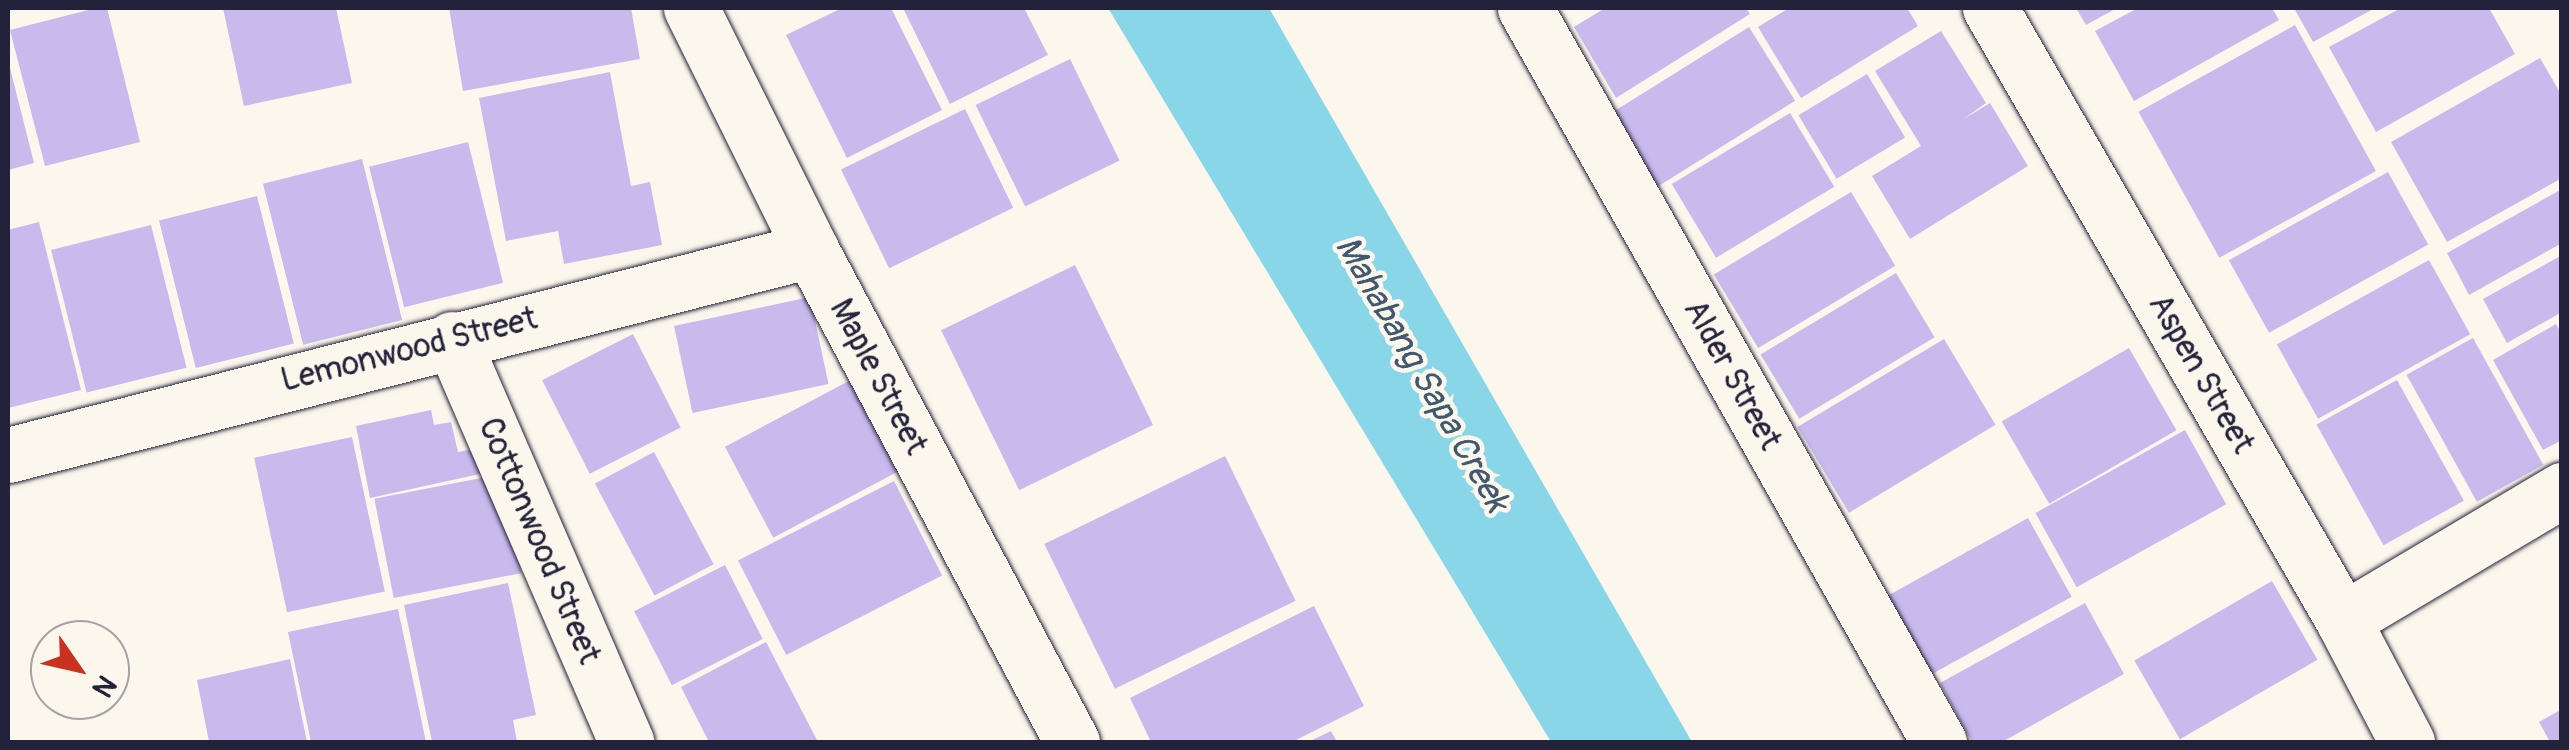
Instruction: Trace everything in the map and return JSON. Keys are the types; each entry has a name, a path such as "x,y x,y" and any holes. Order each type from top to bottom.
{"street":[{"name":"Maple Street","path":"691,8 811,250 1072,742"},
{"name":"Alder Street","path":"1525,8 1940,742"},
{"name":"Aspen Street","path":"1990,8 2343,620 2408,742"},
{"name":"Lemonwood Street","path":"8,454 452,338 811,250"},
{"name":"Cottonwood Street","path":"452,338 626,742"},
{"path":"2343,620 2562,490"}],"water":[{"name":"Mahabang Sapa Creek","path":"1108,8 1269,8 1692,742 1551,742"}],"building":[{"path":"107,8 140,142 45,166 10,30"},
{"path":"223,8 336,8 352,83 244,106"},
{"path":"449,8 631,8 640,59 463,91"},
{"path":"842,8 891,8 942,110 847,158 786,35"},
{"path":"903,8 1024,8 1048,55 950,104"},
{"path":"1605,8 1746,8 1750,14 1616,98 1574,27"},
{"path":"1789,8 1907,8 1918,26 1801,98 1758,27"},
{"path":"2076,8 2117,8 2086,25"},
{"path":"2138,8 2272,8 2279,20 2134,101 2095,31"},
{"path":"2294,8 2375,8 2313,42"},
{"path":"2401,8 2489,8 2515,54 2376,132 2329,47"},
{"path":"2295,25 2376,171 2219,258 2138,112"},
{"path":"1749,27 1795,101 1652,190 1606,117"},
{"path":"1941,31 1986,103 1962,120 1990,103 2028,166 1910,239 1872,176 1921,146 1875,71"},
{"path":"2540,58 2562,96 2562,178 2447,242 2391,142"},
{"path":"1070,59 1120,161 1025,207 976,105"},
{"path":"8,60 34,163 8,170"},
{"path":"610,72 631,186 650,182 662,245 564,264 558,231 506,241 479,98"},
{"path":"1867,74 1905,137 1837,179 1798,115"},
{"path":"965,109 1013,208 889,268 841,169"},
{"path":"1790,113 1834,187 1716,258 1672,184"},
{"path":"468,142 503,283 404,307 369,167"},
{"path":"362,159 402,320 303,345 263,184"},
{"path":"2388,172 2428,245 2269,333 2229,260"},
{"path":"2562,189 2562,243 2469,295 2447,253"},
{"path":"1851,192 1895,266 1758,348 1714,274"},
{"path":"257,196 294,343 196,368 159,220"},
{"path":"39,222 81,390 8,408 8,230"},
{"path":"151,225 187,368 87,393 51,250"},
{"path":"2562,255 2562,312 2507,343 2483,299"},
{"path":"2429,260 2470,334 2318,419 2277,344"},
{"path":"1075,265 1153,425 1019,490 941,330"},
{"path":"1896,273 1935,337 1799,419 1761,354"},
{"path":"810,297 829,384 693,413 674,326"},
{"path":"2556,324 2562,334 2562,440 2543,450 2493,360"},
{"path":"633,334 681,428 590,474 542,380"},
{"path":"2473,338 2543,465 2477,502 2407,375"},
{"path":"1944,339 1996,425 1849,513 1797,427"},
{"path":"2129,348 2176,430 2049,504 2002,422"},
{"path":"860,375 908,466 773,538 725,447"},
{"path":"2397,380 2464,501 2383,545 2317,425"},
{"path":"431,410 434,425 451,422 458,452 484,447 489,472 370,498 356,426"},
{"path":"2185,430 2226,504 2077,587 2035,513"},
{"path":"352,437 385,592 287,612 254,458"},
{"path":"654,452 714,564 654,596 595,483"},
{"path":"1225,456 1296,601 1115,689 1044,544"},
{"path":"502,474 521,573 394,598 374,499"},
{"path":"894,481 942,575 786,655 738,560"},
{"path":"2028,518 2072,597 1930,675 1886,597"},
{"path":"725,565 763,639 672,685 634,611"},
{"path":"2272,581 2318,660 2180,739 2134,661"},
{"path":"508,583 536,715 513,720 517,742 432,742 404,605"},
{"path":"2085,603 2124,674 2002,742 1972,742 1940,683"},
{"path":"1314,606 1364,706 1292,742 1151,742 1130,698"},
{"path":"398,609 426,742 311,742 288,632"},
{"path":"766,642 818,742 709,742 681,687"},
{"path":"290,659 307,742 209,742 197,680"},
{"path":"2562,709 2562,742 2550,742 2539,722"},
{"path":"1331,731 1337,742 1308,742"}]}
